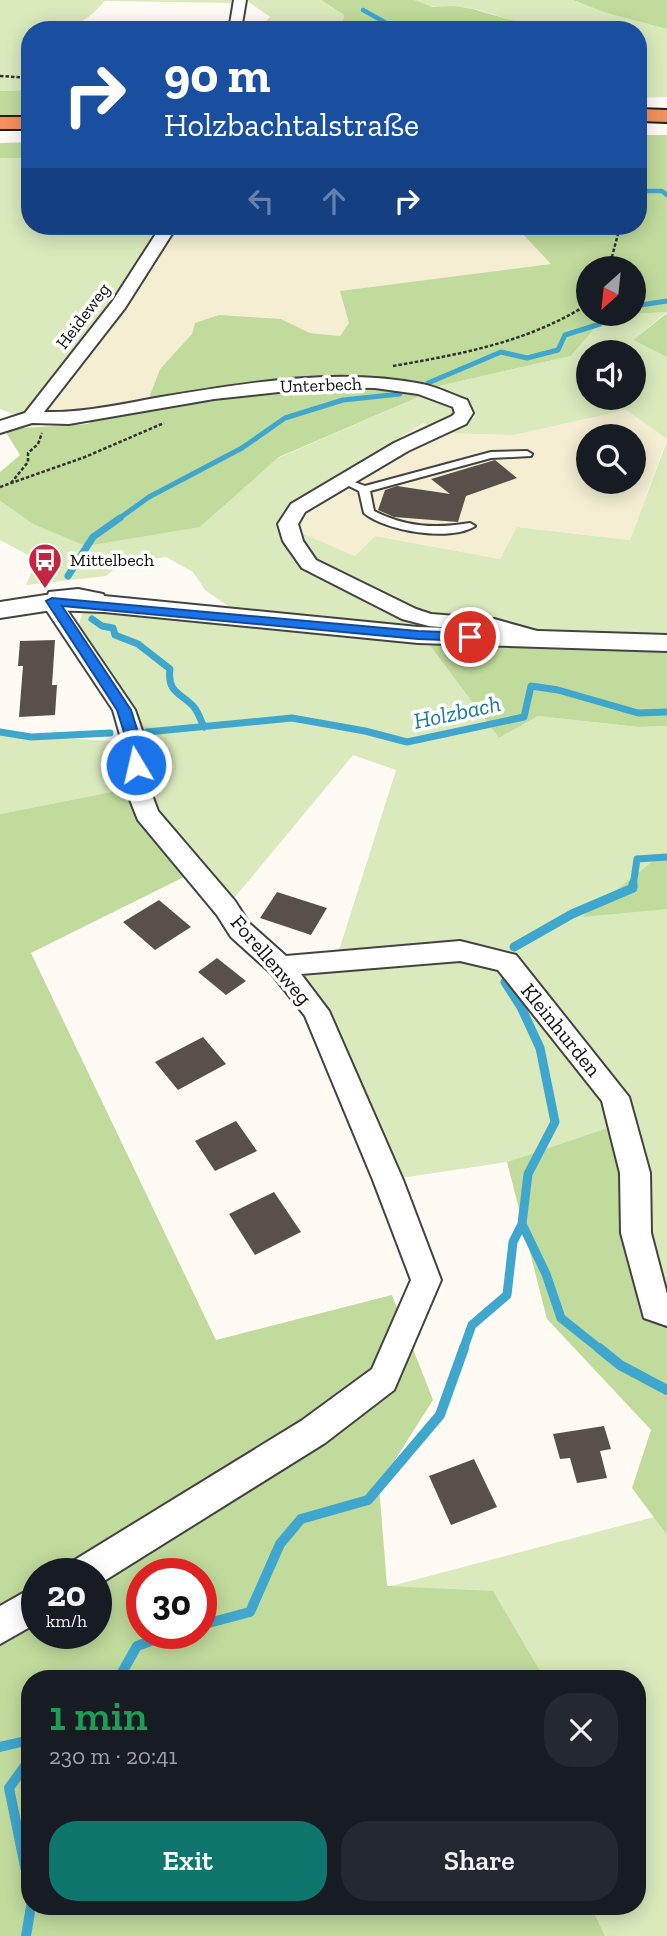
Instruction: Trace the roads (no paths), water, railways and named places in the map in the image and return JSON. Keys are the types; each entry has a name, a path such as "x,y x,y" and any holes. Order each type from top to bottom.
{"highway":[{"path":"647,116 667,116"},
{"path":"0,123 21,123"},
{"path":"647,128 667,128"},
{"path":"0,136 21,135"}],"street":[{"path":"236,21 240,0"},
{"name":"Heideweg","path":"33,419 119,304 163,235"},
{"name":"Unterbech","path":"33,419 119,411 292,383 411,385 440,392 461,404 464,413 459,420 401,447 298,508 288,524 293,541 309,564 409,614 429,620 494,626 548,641"},
{"path":"0,426 33,419"},
{"path":"0,610 52,601 418,635 667,643"},
{"name":"Forellenweg","path":"52,601 124,710 134,742 137,787 147,814 226,908 240,930 280,965 316,1011 388,1180 426,1280 383,1379 313,1432"},
{"name":"Kleinhurden","path":"280,965 460,951 507,962 615,1097 635,1173 636,1233 655,1308 667,1312"},
{"path":"109,1558 313,1432"},
{"path":"0,1626 21,1613"}],"lane":[{"path":"344,481 364,489 491,455 527,454"},
{"path":"364,489 369,513 382,520 411,530 442,532 470,526"}],"waterway":[{"path":"363,10 383,21"},
{"path":"647,191 662,191 667,195"},
{"path":"646,304 667,301"},
{"path":"428,383 501,352 527,358 558,350 565,335 594,326"},
{"path":"117,520 149,497 242,448 285,418 343,400 400,394"},
{"path":"68,576 93,537 120,518"},
{"path":"92,619 102,626 113,628 115,635 138,644 170,669 173,688 195,708 204,727"},
{"name":"Holzbach","path":"204,727 292,718 365,731 407,742 524,717 531,686 558,690 638,713 667,712"},
{"name":"Holzbach","path":"147,732 204,727"},
{"name":"Holzbach","path":"0,732 31,737 110,733"},
{"path":"633,886 637,859 667,857"},
{"path":"514,947 572,914 633,886"},
{"path":"505,982 521,1007 540,1048 555,1122 528,1174 522,1224"},
{"path":"463,1350 472,1325 507,1295 513,1242 522,1224"},
{"path":"522,1224 546,1274 561,1318 601,1350"},
{"path":"217,1621 250,1612 280,1544 301,1519 368,1500 440,1415 464,1348"},
{"path":"599,1348 620,1365 667,1390"},
{"path":"124,1670 135,1649"},
{"path":"0,1747 21,1742"},
{"path":"21,1771 9,1788 21,1847"},
{"path":"26,1936 30,1915"}],"place":[{"name":"Mittelbech","path":"45,590"}]}
